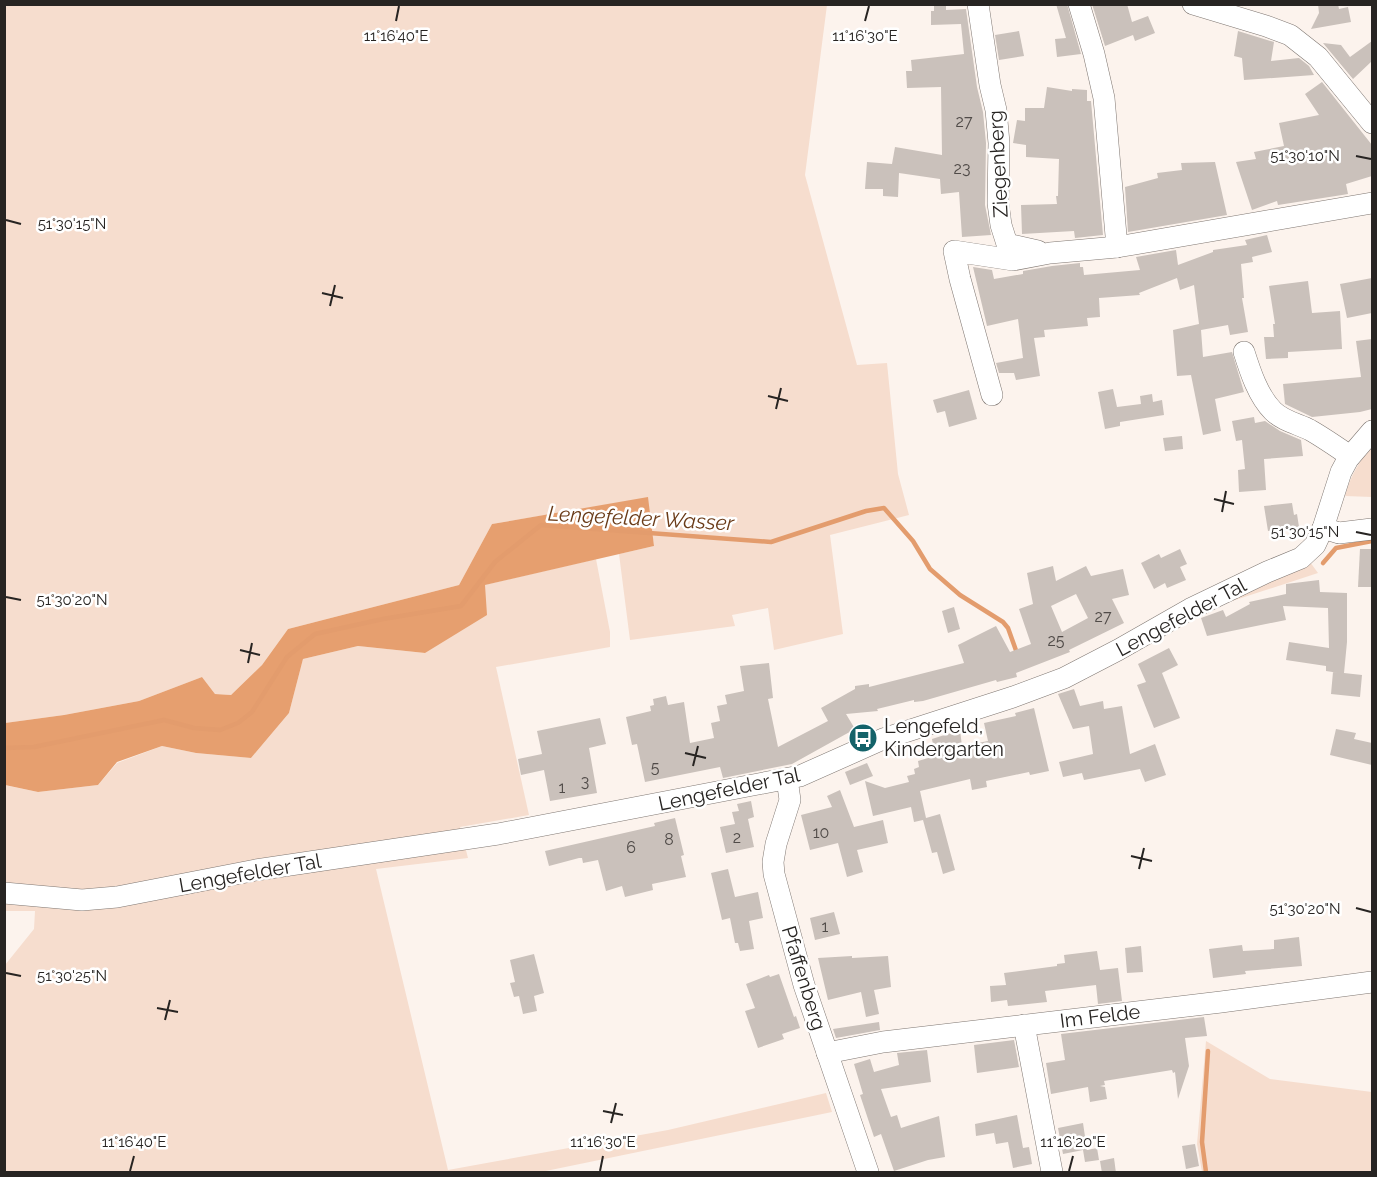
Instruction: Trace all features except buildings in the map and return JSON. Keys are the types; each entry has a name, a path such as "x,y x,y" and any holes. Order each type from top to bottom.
{"street":[{"name":"Ziegenberg","path":"978,4 996,110 1000,225 1007,244 1050,253"},
{"path":"1080,4 1104,98 1117,247"},
{"path":"1193,4 1290,35 1316,56 1372,123"},
{"name":"Ziegenberg","path":"992,395 954,251 1013,260 1050,253 1117,247 1372,203"},
{"path":"1244,352 1249,370 1266,403 1275,412 1313,432 1350,456"},
{"name":"Lengefelder Tal","path":"4,893 82,900 117,897 256,870 498,834 787,779 812,771 883,739 1064,678 1190,609 1301,558 1315,545 1323,528 1341,472 1350,456 1372,431"},
{"path":"1323,528 1338,533 1372,529"},
{"name":"Pfaffenberg","path":"787,779 790,800 777,840 773,869 804,985 868,1173"},
{"name":"Im Felde","path":"827,1053 883,1042 1372,982"},
{"path":"1024,1025 1052,1173"}],"shaded area":[{"path":"4,5 827,5 805,175 857,365 887,363 898,474 909,515 830,535 843,634 774,650 768,608 732,615 735,626 630,640 619,554 654,546 647,498 492,524 459,585 288,629 262,665 231,695 215,694 202,677 139,701 5,723"},
{"path":"1372,444 1372,497 1345,496 1356,469"},
{"path":"648,497 654,546 485,585 487,615 425,653 358,646 303,659 289,713 251,758 196,753 162,746 117,762 98,785 38,792 5,785 5,723 139,701 202,677 215,694 231,695 262,665 288,629 459,585 492,524"},
{"path":"596,559 610,632 610,647 496,667 529,815 460,827 468,858 376,869 448,1170 668,1130 826,1093 832,1112 541,1172 5,1172 5,965 34,929 35,911 5,911 4,785 38,792 98,785 117,763 162,746 196,753 251,758 289,713 303,659 358,646 425,653 484,585"},
{"path":"1310,562 1318,573 1232,601 1230,596"},
{"path":"1206,1041 1270,1079 1372,1092 1372,1172 1202,1172 1197,1144"}],"waterway":[{"name":"Lengefelder Wasser","path":"4,748 34,747 164,720 194,728 220,730 238,723 252,712 287,657 315,634 383,619 461,606 495,562 541,525 771,542 866,511 884,508 913,541 930,569 960,595 1003,622 1008,628 1018,656"},
{"name":"Lengefelder Wasser","path":"1323,563 1336,548 1372,541"},
{"path":"1206,1172 1202,1142 1208,1051"}],"place":[{"name":"Lengefeld, Kindergarten","path":"863,738"}]}
